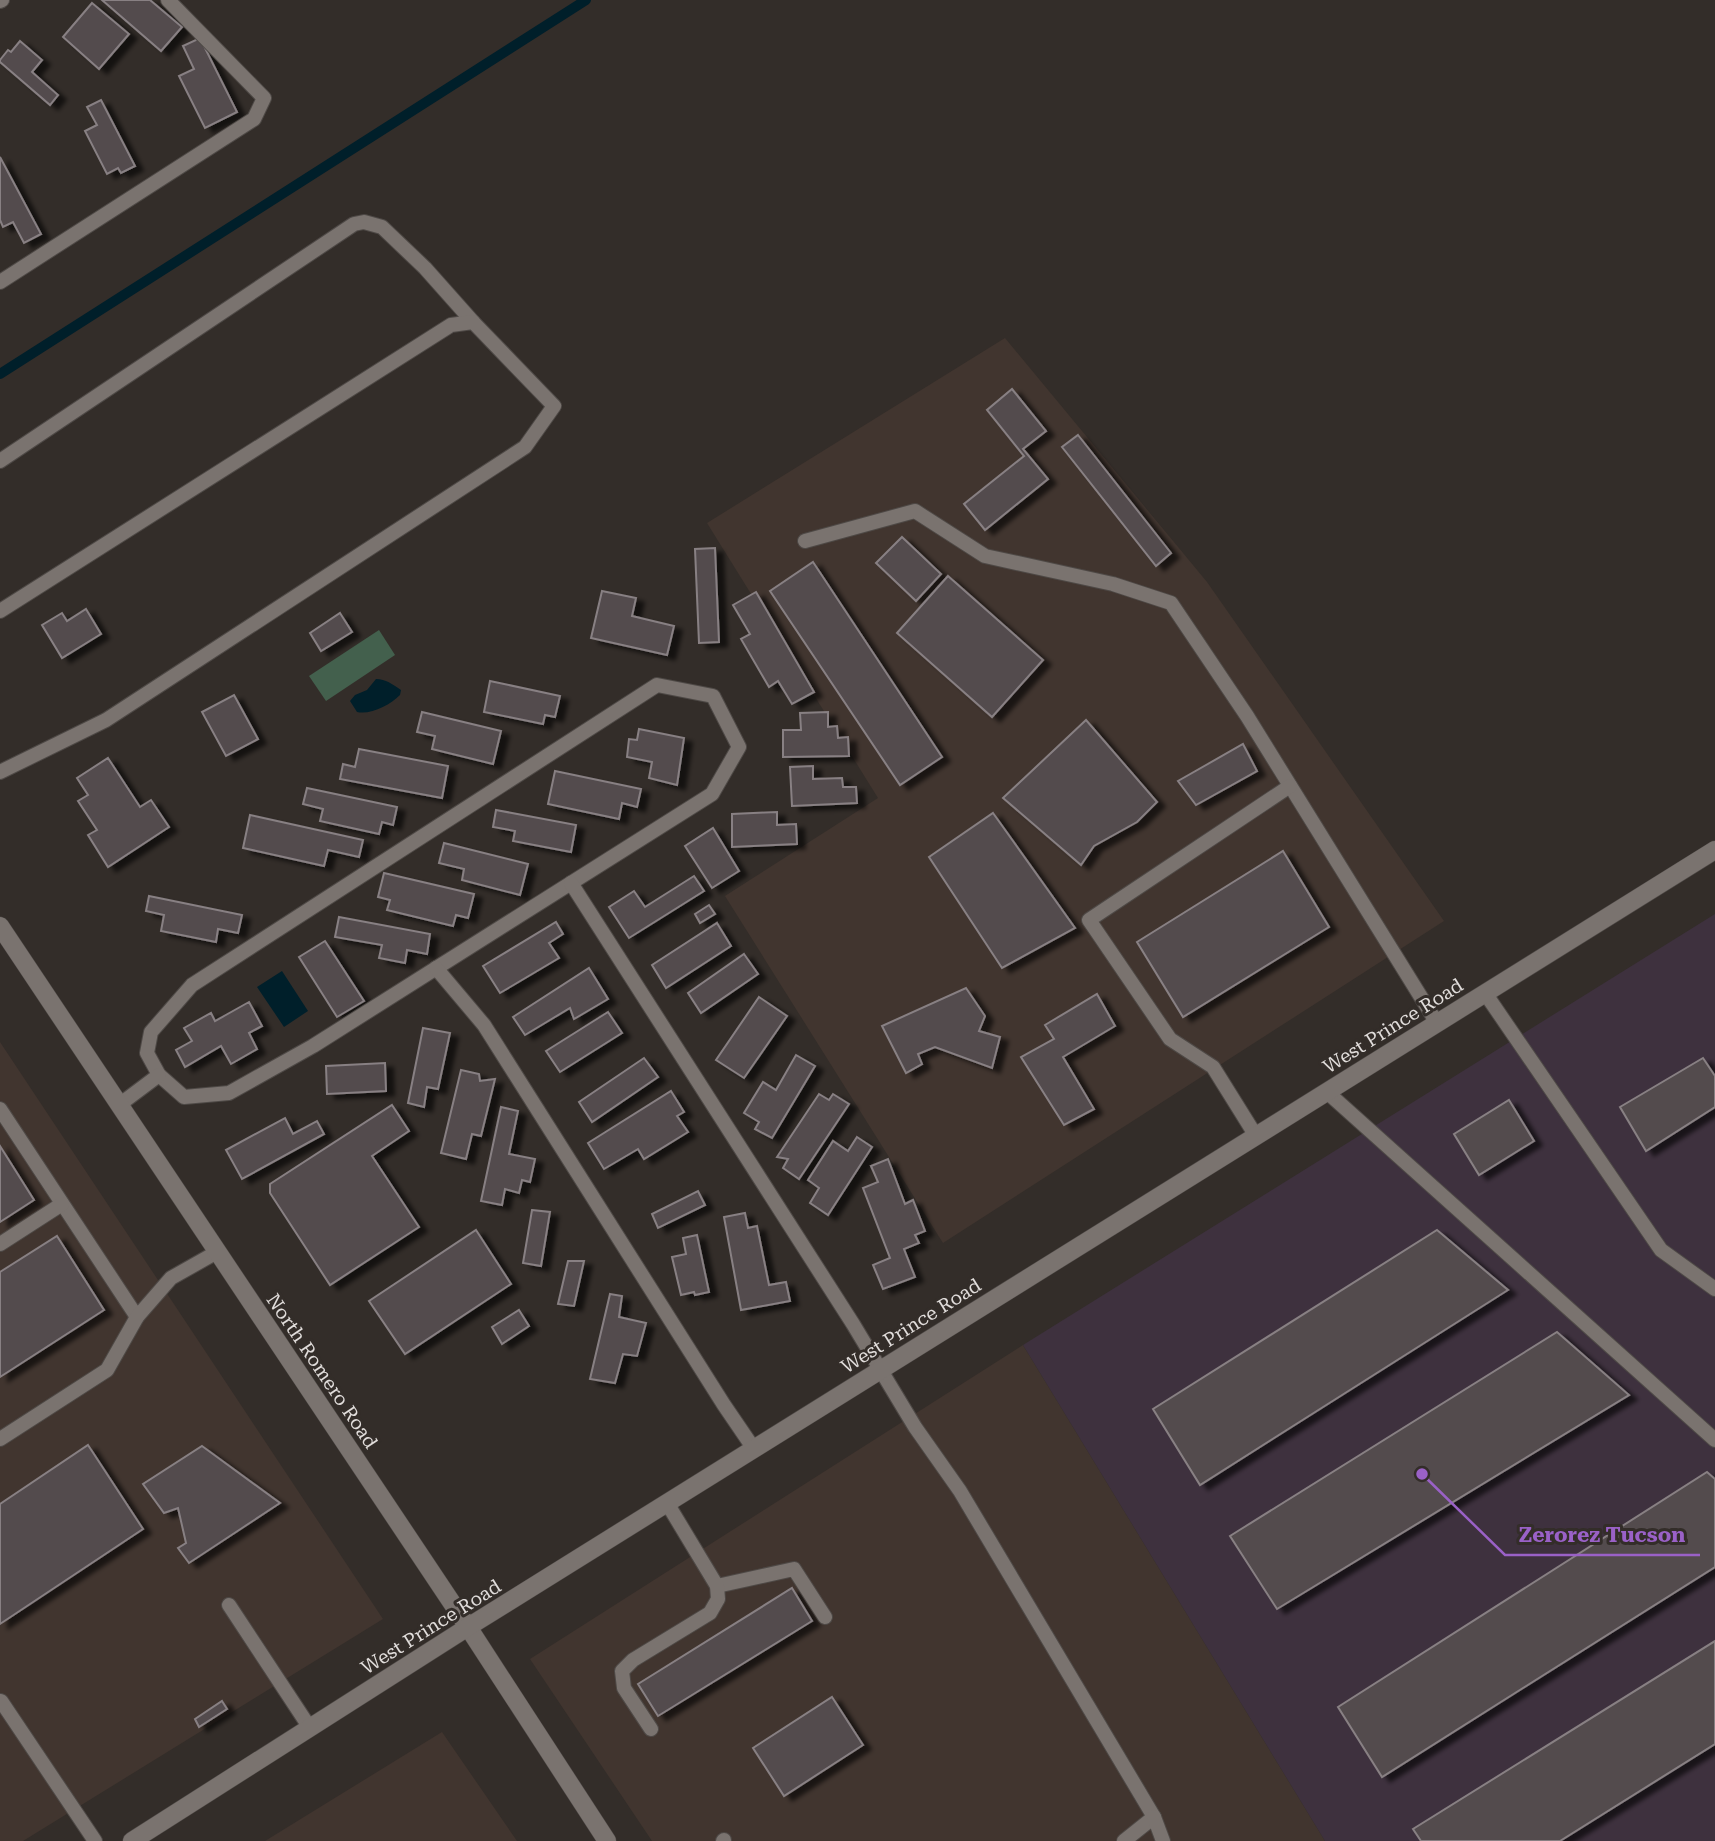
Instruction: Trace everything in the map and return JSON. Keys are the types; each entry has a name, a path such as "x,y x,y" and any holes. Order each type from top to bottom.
{"main road":[{"name":"West Prince Road","path":"137,1840 468,1627 1715,850"},
{"name":"North Romero Road","path":"0,926 468,1627 607,1841"}],"lane":[{"path":"0,282 254,120 264,98 167,0"},
{"path":"0,461 354,224 364,222 382,227 425,268 554,406 526,447 106,720 0,772"},
{"path":"0,611 451,325 473,322"},
{"path":"805,541 915,511 985,556 1113,584 1171,603 1247,716 1437,1023"},
{"path":"657,685 713,696 739,747 712,794 436,968 313,1046 229,1093 184,1097 159,1075 147,1053 151,1032 192,985 657,685"},
{"path":"1256,1136 1213,1067 1170,1038 1089,920 1290,786"},
{"path":"571,883 915,1427 960,1491 1154,1817 1163,1841"},
{"path":"436,968 484,1025 754,1449"},
{"path":"1485,993 1661,1250 1715,1289"},
{"path":"119,1105 159,1075"},
{"path":"1327,1092 1715,1440"},
{"path":"0,1109 137,1317"},
{"path":"0,1244 62,1205"},
{"path":"0,1439 107,1370 137,1317 171,1278 217,1252"},
{"path":"651,1730 624,1688 622,1671 633,1660 710,1613 718,1599 718,1586 667,1503"},
{"path":"718,1586 794,1569 825,1617"},
{"path":"229,1605 310,1728"},
{"path":"1,1701 95,1841"},
{"path":"1124,1841 1154,1817"}],"shaded area":[{"path":"1005,338 1207,582 1444,921 943,1243 725,896 878,798 707,523"},
{"path":"1715,914 1715,1841 1325,1841 1023,1345"},
{"path":"0,1042 383,1619 23,1841 0,1841"},
{"path":"1023,1345 1325,1841 652,1841 530,1659"},
{"path":"442,1732 517,1841 265,1841"}],"green space":[{"path":"379,630 395,655 326,701 309,676"}],"water":[{"path":"376,679 386,681 401,690 400,695 380,708 357,712 350,701 355,695 367,690"},
{"path":"282,971 308,1011 284,1027 257,987"}],"building":[{"path":"102,0 150,0 182,27 161,51"},
{"path":"92,3 129,34 99,69 63,37"},
{"path":"200,38 237,112 205,128 179,76 194,69 183,46"},
{"path":"20,41 42,60 32,72 58,95 50,105 0,62 8,50 11,52"},
{"path":"101,100 135,166 121,173 118,168 107,174 85,131 97,125 87,107"},
{"path":"0,157 41,234 24,243 13,222 3,227 0,220"},
{"path":"1012,389 1046,431 1023,449 1048,479 985,530 964,504 1024,456 987,410"},
{"path":"1078,435 1171,553 1156,566 1062,447"},
{"path":"902,537 941,574 916,601 876,563"},
{"path":"715,548 719,642 699,643 695,549"},
{"path":"813,562 942,757 900,785 770,591"},
{"path":"948,576 1043,660 992,717 897,633"},
{"path":"602,591 636,598 632,616 674,626 667,655 591,638"},
{"path":"756,592 814,692 792,704 778,681 769,687 741,639 750,634 733,605"},
{"path":"86,609 101,634 62,658 42,625 62,613 67,621"},
{"path":"340,613 352,632 321,651 310,633"},
{"path":"490,681 560,696 555,717 545,715 543,724 484,712"},
{"path":"234,695 258,739 226,756 202,712"},
{"path":"422,712 501,731 493,764 432,749 435,736 417,732"},
{"path":"828,712 828,727 837,726 838,738 848,737 849,756 783,757 783,730 801,730 800,713"},
{"path":"1086,720 1157,802 1137,822 1094,846 1081,865 1003,798"},
{"path":"639,729 684,738 677,785 649,778 652,762 627,757 629,739 637,740"},
{"path":"1243,744 1257,771 1196,805 1178,781"},
{"path":"359,749 448,766 442,798 340,779 343,764 355,767"},
{"path":"108,758 140,807 151,800 169,827 108,867 88,835 97,830 78,801 88,795 77,778"},
{"path":"813,766 813,779 842,778 843,787 856,787 857,803 792,806 790,767"},
{"path":"555,771 641,789 637,807 622,803 619,819 548,804"},
{"path":"307,788 397,807 393,825 382,822 379,834 320,821 323,809 303,804"},
{"path":"496,810 576,825 571,852 513,841 515,831 493,827"},
{"path":"777,812 777,825 796,824 797,844 732,847 732,814"},
{"path":"993,813 1075,928 1002,968 929,857"},
{"path":"250,815 363,840 359,857 328,850 324,866 243,848"},
{"path":"713,828 739,871 712,888 685,846"},
{"path":"444,843 528,864 520,895 462,880 464,869 439,863"},
{"path":"1283,851 1329,927 1183,1017 1137,942"},
{"path":"384,873 474,894 468,918 456,915 453,926 387,910 390,900 378,897"},
{"path":"694,876 704,891 629,938 609,907 634,891 645,907"},
{"path":"149,896 242,915 238,933 218,929 216,942 161,931 164,915 146,911"},
{"path":"709,905 715,914 700,923 695,914"},
{"path":"339,917 430,934 427,954 407,950 405,963 379,958 382,945 335,937"},
{"path":"556,922 563,934 549,943 559,958 500,993 483,966"},
{"path":"717,923 731,946 666,988 652,965"},
{"path":"325,941 364,1001 337,1017 299,957"},
{"path":"744,954 758,974 701,1013 688,993"},
{"path":"589,968 608,999 574,1019 570,1008 525,1035 513,1017"},
{"path":"966,988 985,1016 979,1031 1000,1037 992,1068 935,1047 918,1054 922,1064 906,1073 882,1026"},
{"path":"1097,994 1115,1026 1063,1057 1094,1109 1064,1125 1021,1057 1054,1039 1045,1025"},
{"path":"759,997 787,1016 744,1078 716,1060"},
{"path":"249,1002 262,1026 249,1033 257,1049 231,1064 221,1046 185,1067 176,1050 192,1041 184,1028 211,1013 215,1021"},
{"path":"608,1012 622,1033 560,1072 546,1051"},
{"path":"423,1028 450,1033 438,1089 427,1087 424,1107 408,1103"},
{"path":"796,1055 815,1066 772,1138 755,1129 759,1122 744,1113 763,1082 776,1090"},
{"path":"644,1058 658,1077 592,1122 579,1102"},
{"path":"1703,1058 1715,1076 1715,1107 1646,1151 1620,1107"},
{"path":"385,1063 386,1091 327,1094 326,1066"},
{"path":"461,1070 479,1074 480,1081 495,1079 481,1136 472,1134 466,1159 441,1153"},
{"path":"671,1091 684,1112 677,1116 688,1132 644,1159 638,1149 604,1169 588,1143"},
{"path":"819,1094 829,1100 833,1094 849,1104 799,1179 783,1168 788,1159 777,1157"},
{"path":"1509,1100 1534,1141 1479,1175 1454,1134"},
{"path":"392,1105 409,1131 372,1156 419,1227 330,1285 270,1193 270,1184"},
{"path":"501,1107 518,1111 509,1154 535,1159 530,1182 522,1180 519,1193 505,1189 502,1205 481,1201"},
{"path":"285,1118 293,1134 317,1121 324,1134 242,1179 226,1150"},
{"path":"857,1137 872,1147 828,1215 810,1203 819,1188 808,1180 833,1141 848,1151"},
{"path":"0,1146 34,1200 0,1222"},
{"path":"888,1159 905,1204 913,1200 925,1231 915,1235 919,1243 904,1249 915,1277 883,1289 873,1265 890,1258 863,1188 878,1182 871,1166"},
{"path":"698,1191 705,1205 658,1228 652,1214"},
{"path":"532,1210 550,1212 541,1266 523,1263"},
{"path":"745,1213 748,1228 757,1226 769,1285 786,1282 790,1301 741,1310 724,1217"},
{"path":"476,1230 511,1284 405,1354 369,1301"},
{"path":"1437,1230 1508,1290 1200,1485 1153,1409"},
{"path":"697,1235 709,1292 681,1295 672,1257 686,1254 683,1238"},
{"path":"57,1236 104,1310 0,1377 0,1272"},
{"path":"568,1261 584,1261 574,1306 558,1304"},
{"path":"610,1294 622,1296 619,1317 646,1323 637,1356 623,1354 615,1383 590,1379"},
{"path":"519,1310 529,1326 502,1344 492,1327"},
{"path":"1557,1332 1629,1395 1277,1609 1230,1536"},
{"path":"88,1445 143,1529 0,1624 0,1504"},
{"path":"202,1446 280,1503 189,1563 178,1548 186,1543 178,1508 164,1513 143,1484"},
{"path":"1707,1472 1715,1479 1715,1567 1382,1777 1338,1707"},
{"path":"792,1588 812,1621 658,1716 638,1684"},
{"path":"1715,1641 1715,1744 1560,1841 1421,1841 1413,1829"},
{"path":"832,1697 863,1745 784,1796 753,1748"},
{"path":"222,1701 227,1709 199,1727 195,1719"}],"waterway":[{"path":"0,374 586,0"}],"place":[{"name":"Zerorez Tucson","path":"1422,1474"}]}
